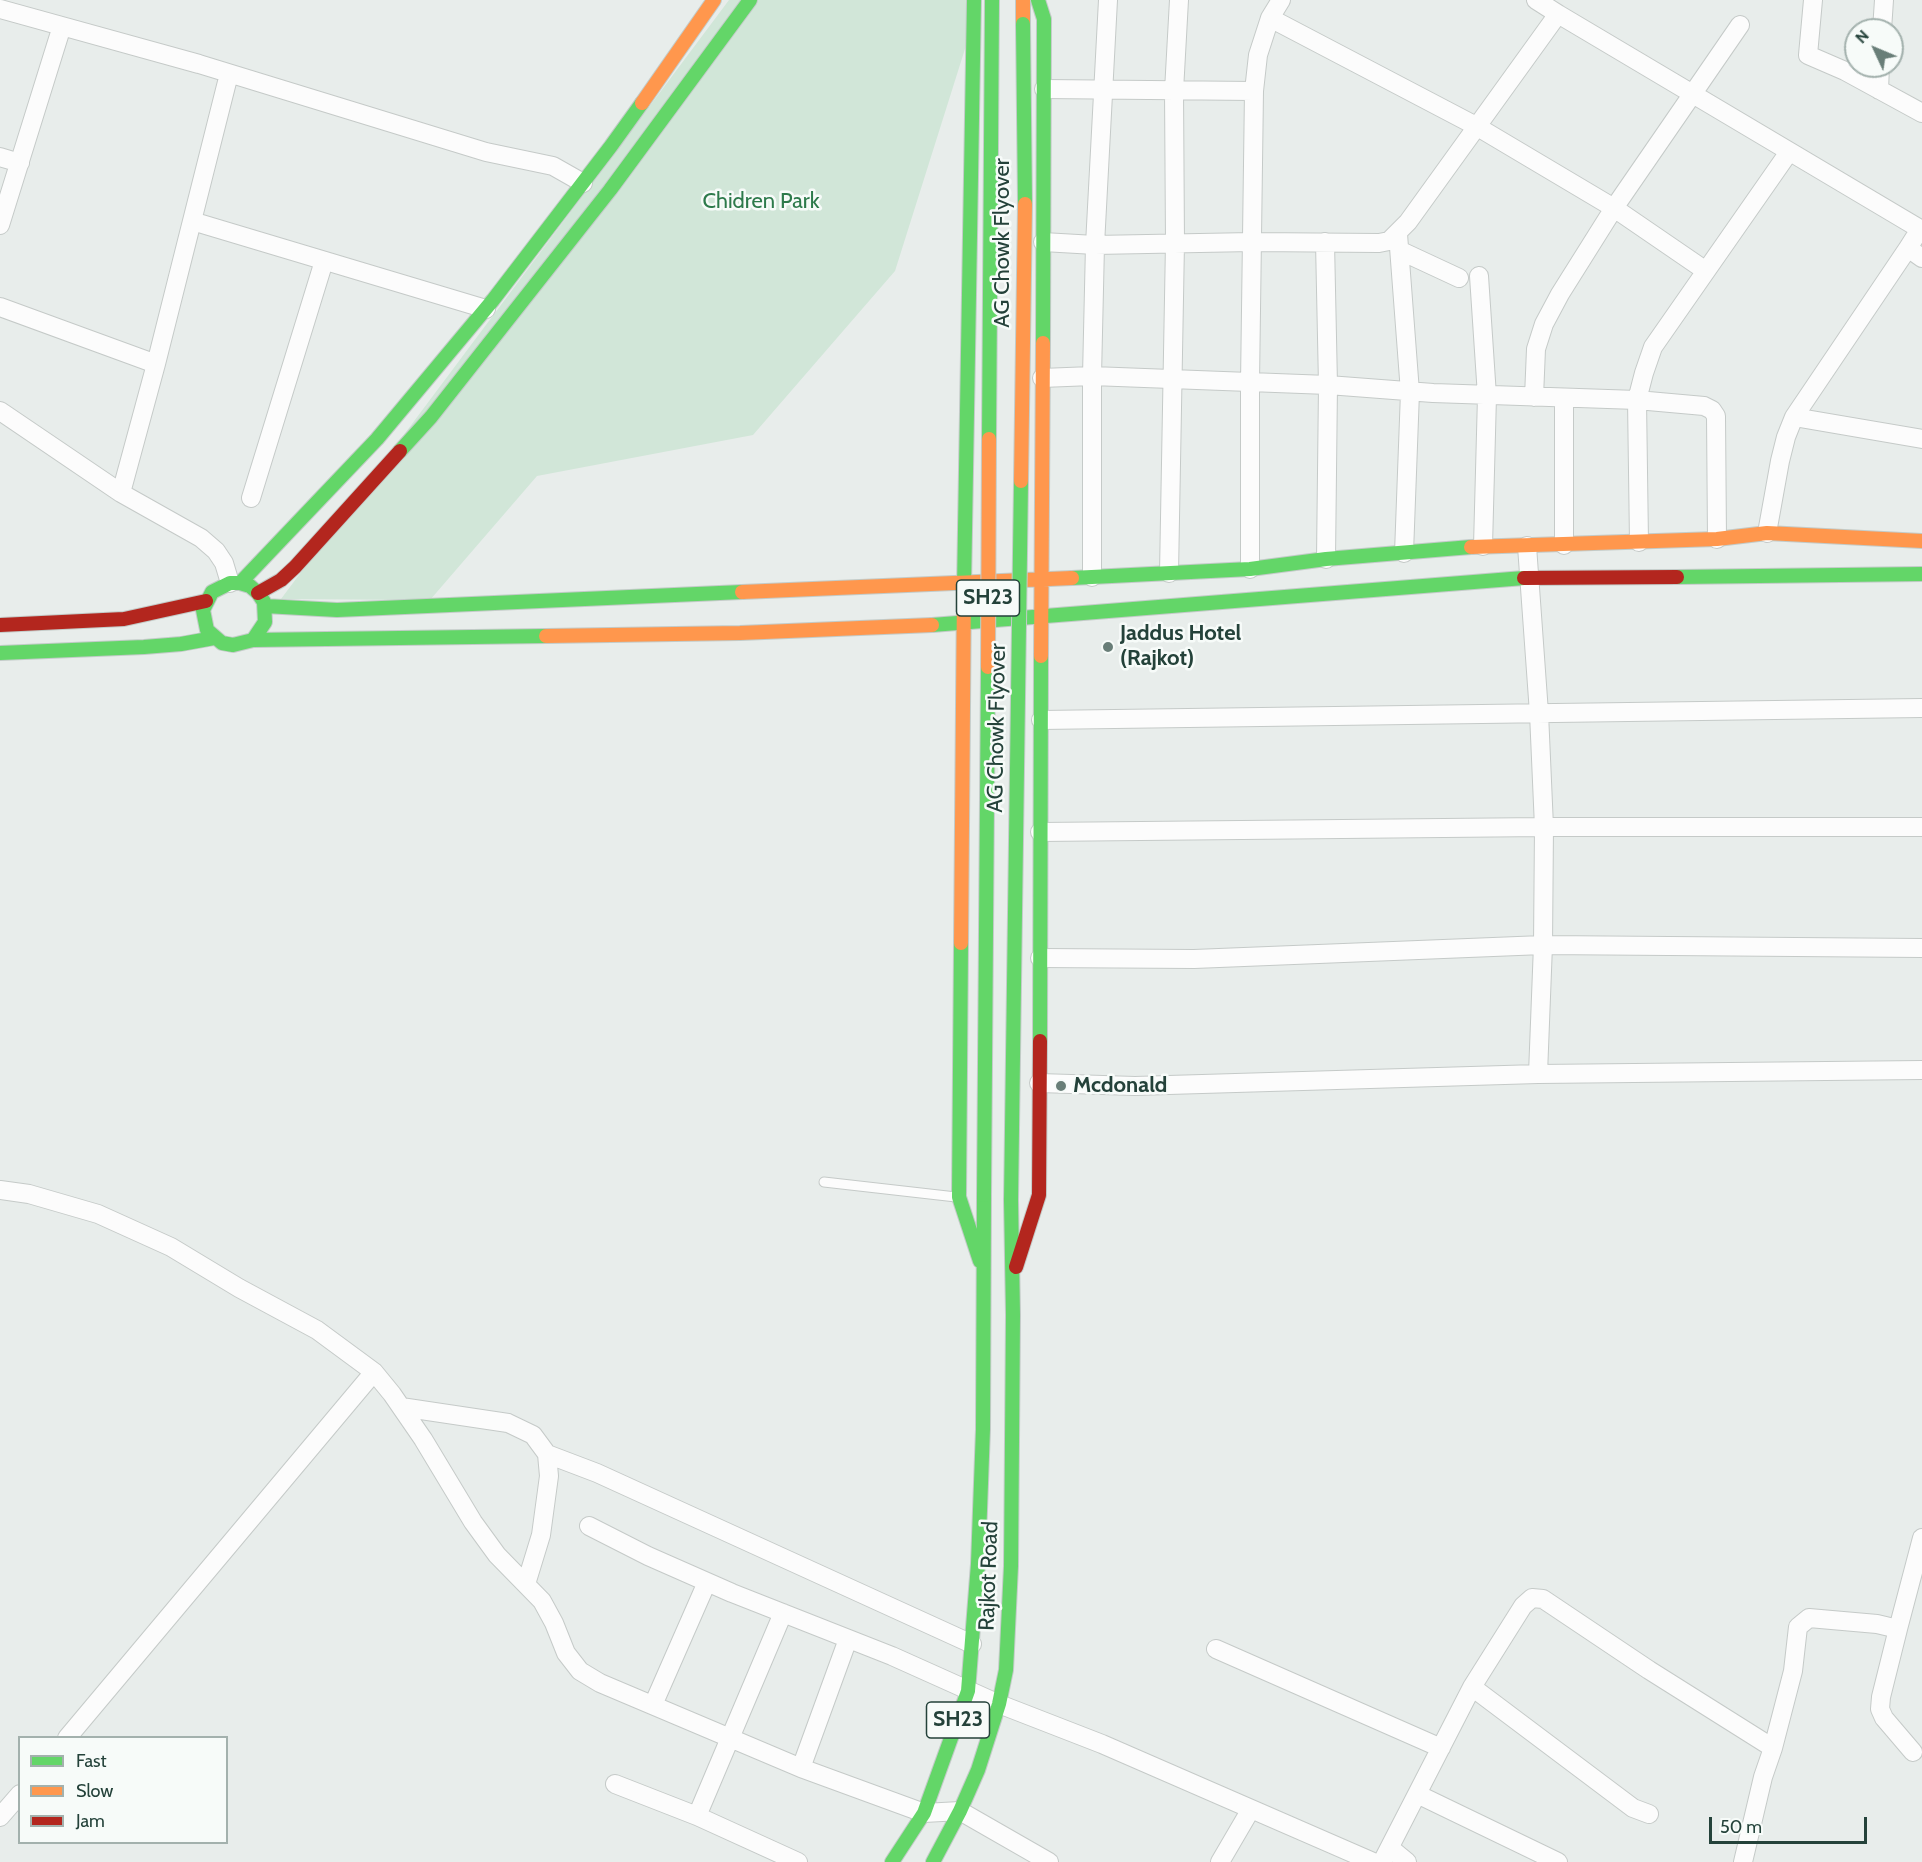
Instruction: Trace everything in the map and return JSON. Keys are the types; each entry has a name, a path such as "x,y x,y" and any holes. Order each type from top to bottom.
{"street":[{"path":"235,583 377,438 486,309 611,146 714,0"},
{"path":"258,593 281,580 295,567 430,417 610,190 750,0"},
{"path":"974,0 964,582 958,1197 983,1270"},
{"name":"AG Chowk Flyover","path":"983,1270 992,0"},
{"name":"AG Chowk Flyover","path":"1012,1277 1011,1200 1025,240 1023,0"},
{"path":"1012,1277 1039,1195 1044,19 1038,0"},
{"path":"1092,577 1092,376 1095,245 1101,89 1108,0"},
{"path":"1169,573 1175,243 1174,90 1179,0"},
{"path":"1250,569 1254,92 1258,55 1270,18 1281,0"},
{"path":"1536,0 1692,95 1921,228 1915,253 1794,417 1780,461 1767,533"},
{"path":"1813,0 1808,55 1845,71 1922,113"},
{"path":"1883,18 1884,0"},
{"path":"0,9 229,74 486,152 553,166 582,183"},
{"path":"1404,553 1410,392 1400,242 1476,126 1558,14"},
{"path":"1270,18 1476,126 1614,208 1706,271"},
{"path":"1534,397 1536,349 1544,324 1560,294 1614,208 1740,25"},
{"path":"0,225 62,26"},
{"path":"121,493 229,74"},
{"path":"1879,90 1880,78"},
{"path":"1044,89 1254,92"},
{"path":"1639,542 1637,400 1653,347 1789,152"},
{"path":"0,157 20,163"},
{"path":"192,221 486,309"},
{"path":"1043,242 1095,245 1252,242 1379,243 1389,241 1400,242 1459,278"},
{"path":"1325,243 1328,385 1326,560"},
{"path":"251,498 324,261"},
{"path":"1479,276 1487,396 1483,546"},
{"path":"0,307 156,364"},
{"path":"1042,378 1092,376 1328,385 1410,392 1637,400 1704,406 1712,410 1716,416 1717,539"},
{"path":"1564,398 1564,545"},
{"path":"0,411 121,493 201,538 216,551 235,583"},
{"path":"1794,417 1922,439"},
{"path":"265,606 337,610 1092,577 1250,569 1483,546 1717,539 1767,533 1922,542"},
{"path":"1527,546 1539,713 1544,827 1543,945 1538,1074"},
{"path":"253,640 261,632 265,622 265,606 258,593 250,586 235,583 220,586 206,600 203,610 204,620 207,630 214,638 222,643 233,645 253,640 740,633 965,624 1530,578 1922,574"},
{"path":"0,625 124,619 206,600"},
{"path":"0,653 144,647 214,638"},
{"path":"1041,720 1922,708"},
{"path":"1040,832 1544,827 1922,827"},
{"path":"1040,958 1194,958 1543,945 1922,948"},
{"path":"1039,1083 1135,1086 1538,1074 1922,1070"},
{"path":"0,1190 29,1194 98,1214 171,1247 239,1288 317,1330 374,1372 423,1439 473,1522 497,1555 542,1601 566,1653 580,1671 600,1683 801,1768 924,1813 960,1811 1049,1862"},
{"name":"Rajkot Road","path":"972,1644 978,1564 983,1429 983,1270"},
{"name":"Rajkot Road","path":"933,1862 960,1811 978,1770 999,1704 1006,1670 1011,1566 1012,1277"},
{"path":"68,1736 374,1372"},
{"path":"401,1407 508,1423 532,1435 547,1454 597,1473 972,1644"},
{"path":"526,1584 540,1535 549,1476 547,1454"},
{"path":"589,1526 707,1582 892,1656 999,1704 1102,1744 1373,1862"},
{"path":"1913,1752 1884,1718 1880,1709 1881,1697 1922,1538"},
{"path":"653,1705 707,1582"},
{"path":"1407,1862 1386,1855 1472,1687 1523,1606 1533,1598 1543,1599 1649,1670 1773,1748"},
{"path":"697,1816 783,1613"},
{"path":"1743,1862 1763,1777 1793,1671 1798,1627 1809,1618 1877,1624 1898,1629"},
{"path":"801,1768 848,1639"},
{"name":"SH23","path":"892,1862 924,1813 942,1767 968,1691 972,1644"},
{"path":"1216,1649 1441,1748"},
{"path":"1472,1687 1633,1808 1649,1814"},
{"path":"615,1784 697,1816 798,1862"},
{"path":"1417,1794 1558,1862"},
{"path":"0,1818 18,1796"},
{"path":"1220,1862 1251,1809"}],"lane":[{"path":"824,1182 958,1197"}],"green space":[{"name":"Chidren Park","path":"729,0 969,0 970,33 895,271 753,435 537,476 430,600 281,599"}],"traffic: fast":[{"path":"400,451 431,417 610,190 750,0"},
{"path":"964,588 974,0"},
{"path":"989,439 992,0"},
{"path":"1038,0 1044,19 1043,343"},
{"path":"1023,24 1025,204"},
{"path":"240,583 377,439 493,300 642,103"},
{"path":"1011,1200 1021,481"},
{"path":"1072,578 1250,569 1326,559 1471,547"},
{"path":"1677,577 1922,574"},
{"path":"932,625 1524,578"},
{"path":"253,640 265,622 264,602 258,593 250,586 240,583 230,583 212,592 203,610 207,630 222,643 233,645 253,640 546,636"},
{"path":"265,606 337,610 742,592"},
{"path":"0,653 144,647 214,638"},
{"path":"1040,1041 1041,656"},
{"path":"984,1195 988,667"},
{"path":"961,943 959,1197 980,1261"},
{"path":"892,1862 924,1813 968,1691 978,1564 983,1429 984,1195"},
{"path":"933,1862 960,1811 978,1770 999,1704 1006,1670 1011,1566 1013,1315 1011,1200"}],"traffic: slow":[{"path":"642,103 714,0"},
{"path":"1023,0 1023,24"},
{"path":"1021,481 1025,204"},
{"path":"1041,656 1043,343"},
{"path":"988,667 989,439"},
{"path":"1471,547 1717,539 1767,533 1922,541"},
{"path":"742,592 1072,578"},
{"path":"961,943 964,588"},
{"path":"546,636 740,633 932,625"}],"traffic: jam":[{"path":"258,593 281,580 295,567 400,451"},
{"path":"1524,578 1677,577"},
{"path":"0,625 124,619 206,601"},
{"path":"1016,1267 1039,1195 1040,1041"}],"place":[{"name":"Jaddus Hotel (Rajkot)","path":"1108,647"},
{"name":"Mcdonald","path":"1061,1086"}]}
